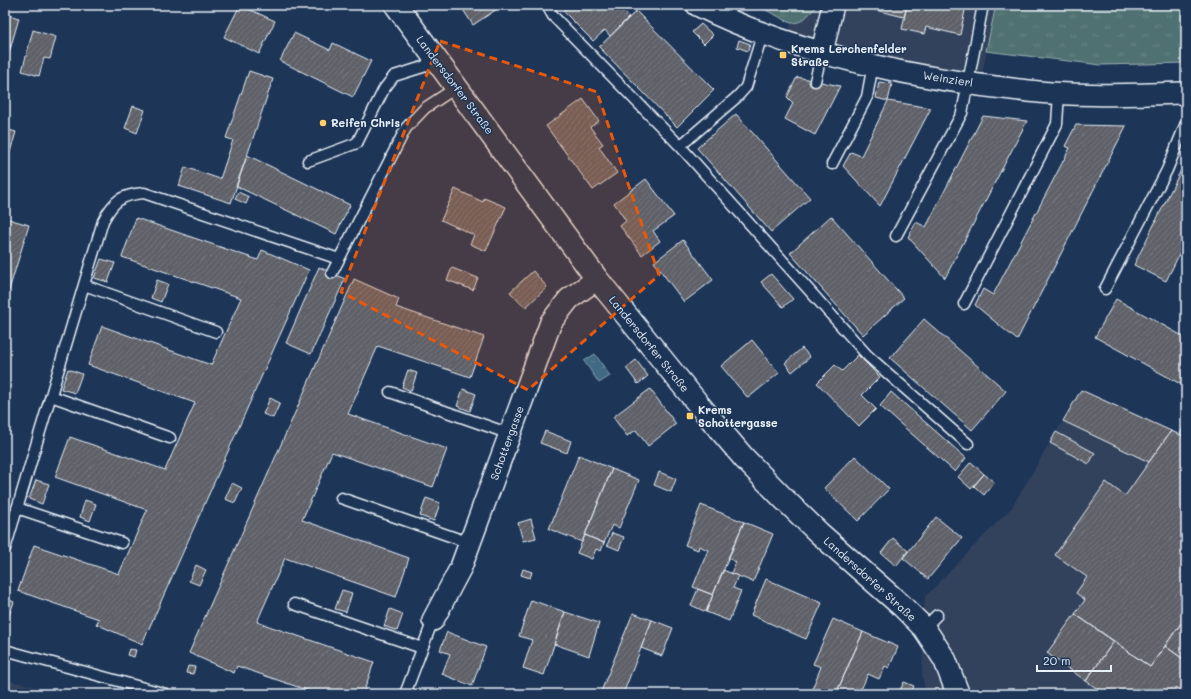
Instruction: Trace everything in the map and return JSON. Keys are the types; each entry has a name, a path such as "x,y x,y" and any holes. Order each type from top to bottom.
{"main road":[{"name":"Landersdorfer Straße","path":"396,5 597,279 744,458 819,533 902,606 930,622 958,694"}],"street":[{"name":"Weinzierl","path":"697,5 763,32 822,52 873,64 967,82 1029,92 1119,95 1186,92"},
{"path":"822,52 833,5"},
{"name":"Schottergasse","path":"433,620 461,567 551,322 569,298 597,279"}],"lane":[{"path":"548,5 553,16 680,146 868,356 968,444"},
{"path":"896,236 962,113 983,5"},
{"path":"680,146 737,97 746,87 763,32"},
{"path":"815,81 822,52"},
{"path":"308,161 358,144 384,90 394,76 408,73 436,59"},
{"path":"832,164 867,96 873,64"},
{"path":"332,273 406,128 425,108 457,87"},
{"path":"964,304 1057,124 1059,93"},
{"path":"1105,289 1167,170 1186,124"},
{"path":"5,550 103,221 112,205 127,195 144,193 340,259"},
{"path":"84,285 216,332"},
{"path":"390,392 510,434"},
{"path":"51,396 170,438"},
{"path":"341,498 470,543"},
{"path":"18,508 122,543"},
{"path":"294,604 422,648"},
{"path":"405,694 433,620"},
{"path":"5,650 166,694"}],"highlighted area":[{"path":"440,41 597,92 659,275 528,390 341,292"}],"shaded area":[{"path":"816,5 996,5 982,74 930,66 789,32 791,23 796,24 815,8"},
{"path":"1081,390 1186,437 1186,694 926,694 922,674 925,597 1012,507"},
{"path":"5,680 29,685 60,694 5,694"}],"green space":[{"path":"756,5 816,5 815,8 804,18 798,22 791,23"},
{"path":"996,5 1186,5 1186,63 1101,65 986,51"}],"water":[{"path":"595,354 610,376 599,383 584,361"}],"building":[{"path":"240,5 275,21 259,54 224,37"},
{"path":"460,5 498,5 500,7 473,25"},
{"path":"569,5 617,5 629,17 610,36 605,30 593,41 563,11"},
{"path":"855,5 907,5 904,17"},
{"path":"907,5 966,5 960,35 926,27 924,34 902,29"},
{"path":"636,11 714,90 677,127 599,47"},
{"path":"5,14 19,18 11,46 5,45"},
{"path":"701,24 713,35 704,44 692,32"},
{"path":"33,30 56,37 50,59 44,58 39,76 22,71"},
{"path":"294,33 330,50 333,43 371,61 353,97 280,61"},
{"path":"739,40 750,44 748,51 737,47"},
{"path":"5,45 11,46 5,68"},
{"path":"249,71 273,79 231,203 179,186 185,167 220,179 233,140 226,138"},
{"path":"797,77 840,86 815,135 785,119 793,103 787,97"},
{"path":"879,82 892,84 888,101 876,98"},
{"path":"583,99 599,121 590,127 603,144 599,147 617,173 593,190 546,126"},
{"path":"888,101 931,108 880,206 843,166 851,152 861,156"},
{"path":"133,106 145,110 137,133 125,128"},
{"path":"736,114 810,198 771,232 697,148"},
{"path":"983,116 1027,121 945,278 908,237 916,222 926,227"},
{"path":"1076,125 1126,126 1017,340 975,305 983,289 993,295 1070,148 1065,146"},
{"path":"5,129 16,132 7,162 5,161"},
{"path":"247,155 350,205 336,234 236,186"},
{"path":"1186,160 1186,241 1166,281 1134,265"},
{"path":"646,179 674,216 653,231 660,241 642,255 620,226 626,221 614,203"},
{"path":"455,189 483,202 484,198 506,207 486,251 470,244 474,235 441,220"},
{"path":"238,192 249,197 246,204 235,199"},
{"path":"831,216 904,298 863,335 790,253"},
{"path":"5,218 29,225 5,303"},
{"path":"136,218 258,260 262,250 309,270 142,644 96,624 99,619 18,591 34,545 119,574 147,510 55,477 70,437 165,470 195,403 88,365 102,326 211,365 241,298 122,257"},
{"path":"683,240 713,280 684,302 654,262"},
{"path":"101,259 115,263 108,282 94,278"},
{"path":"319,267 345,279 311,354 286,343"},
{"path":"452,268 478,278 473,290 447,280"},
{"path":"533,271 547,287 525,308 510,292"},
{"path":"771,274 793,299 783,307 761,282"},
{"path":"354,279 399,299 396,307 484,337 470,377 378,346 348,414 447,449 433,487 332,452 302,520 409,558 396,597 285,558 257,622 374,662 363,694 318,694 237,666 234,673 189,653"},
{"path":"157,280 168,284 161,302 151,298"},
{"path":"1116,299 1186,338 1186,387 1095,337"},
{"path":"924,319 1006,391 972,430 890,358"},
{"path":"752,340 779,373 748,398 721,366"},
{"path":"802,348 810,357 792,372 785,363"},
{"path":"858,355 880,377 862,395 876,409 859,426 817,383 835,365 842,371"},
{"path":"636,360 648,376 638,384 626,368"},
{"path":"68,369 82,374 75,393 61,389"},
{"path":"408,370 417,373 411,391 402,387"},
{"path":"463,389 476,394 470,411 457,406"},
{"path":"650,389 676,424 648,446 636,430 627,436 613,417"},
{"path":"1081,390 1171,431 1149,462 1063,421"},
{"path":"891,392 966,458 955,472 880,406"},
{"path":"270,398 280,403 273,418 263,414"},
{"path":"1186,424 1186,437 1180,434"},
{"path":"545,431 571,441 567,453 540,443"},
{"path":"1171,431 1186,437 1186,616 1150,667 1075,614 1085,600 1076,593 1087,577 1055,555 1106,482 1125,496"},
{"path":"1056,432 1095,453 1089,464 1050,443"},
{"path":"579,455 612,469 582,542 549,529"},
{"path":"855,456 889,489 858,521 824,488"},
{"path":"971,462 984,474 971,489 958,477"},
{"path":"612,469 639,480 619,528 612,525 604,543 585,535"},
{"path":"659,472 676,479 671,492 654,485"},
{"path":"984,474 994,482 984,495 974,486"},
{"path":"36,480 49,484 42,504 29,499"},
{"path":"232,483 242,488 235,503 225,499"},
{"path":"426,498 440,503 434,521 420,516"},
{"path":"85,500 96,504 90,521 80,517"},
{"path":"701,505 744,522 713,595 693,587 708,550 699,546 698,550 685,545"},
{"path":"936,517 962,538 928,579 903,558"},
{"path":"531,519 536,538 523,541 518,523"},
{"path":"744,522 773,534 753,582 731,573 736,562 728,558"},
{"path":"612,533 624,537 619,550 607,545"},
{"path":"585,535 604,543 601,551 596,549 592,559 577,553"},
{"path":"893,538 908,551 896,566 881,553"},
{"path":"196,565 206,570 199,585 189,581"},
{"path":"523,569 532,572 530,578 521,575"},
{"path":"723,570 738,576 733,588 741,591 729,621 706,612"},
{"path":"766,579 822,603 806,639 751,615"},
{"path":"698,589 713,595 706,612 691,605"},
{"path":"342,590 352,593 346,612 335,609"},
{"path":"5,598 14,602 7,621 5,621"},
{"path":"531,600 565,612 544,675 523,668 532,640 519,636"},
{"path":"390,609 403,614 397,631 384,626"},
{"path":"565,612 599,623 589,656 554,644"},
{"path":"633,613 652,620 623,694 600,694"},
{"path":"1075,614 1114,641 1086,681 1047,653"},
{"path":"1186,616 1186,661 1165,646"},
{"path":"833,619 863,632 836,694 810,694 821,667 813,664"},
{"path":"652,620 673,628 662,656 641,648"},
{"path":"447,632 486,647 472,686 442,674 450,654 440,650"},
{"path":"863,632 898,647 889,668 885,666 879,679 868,674 859,694 836,694"},
{"path":"1114,641 1150,667 1165,646 1186,661 1186,694 1105,694 1086,681"},
{"path":"129,649 136,650 134,657 127,655"},
{"path":"188,666 195,667 193,674 186,673"},
{"path":"904,682 914,686 912,690 919,694 898,694"}],"place":[{"name":"Krems Lerchenfelder Straße","path":"783,55"},
{"name":"Reifen Chris","path":"323,123"},
{"name":"Krems Schottergasse","path":"690,416"}]}
